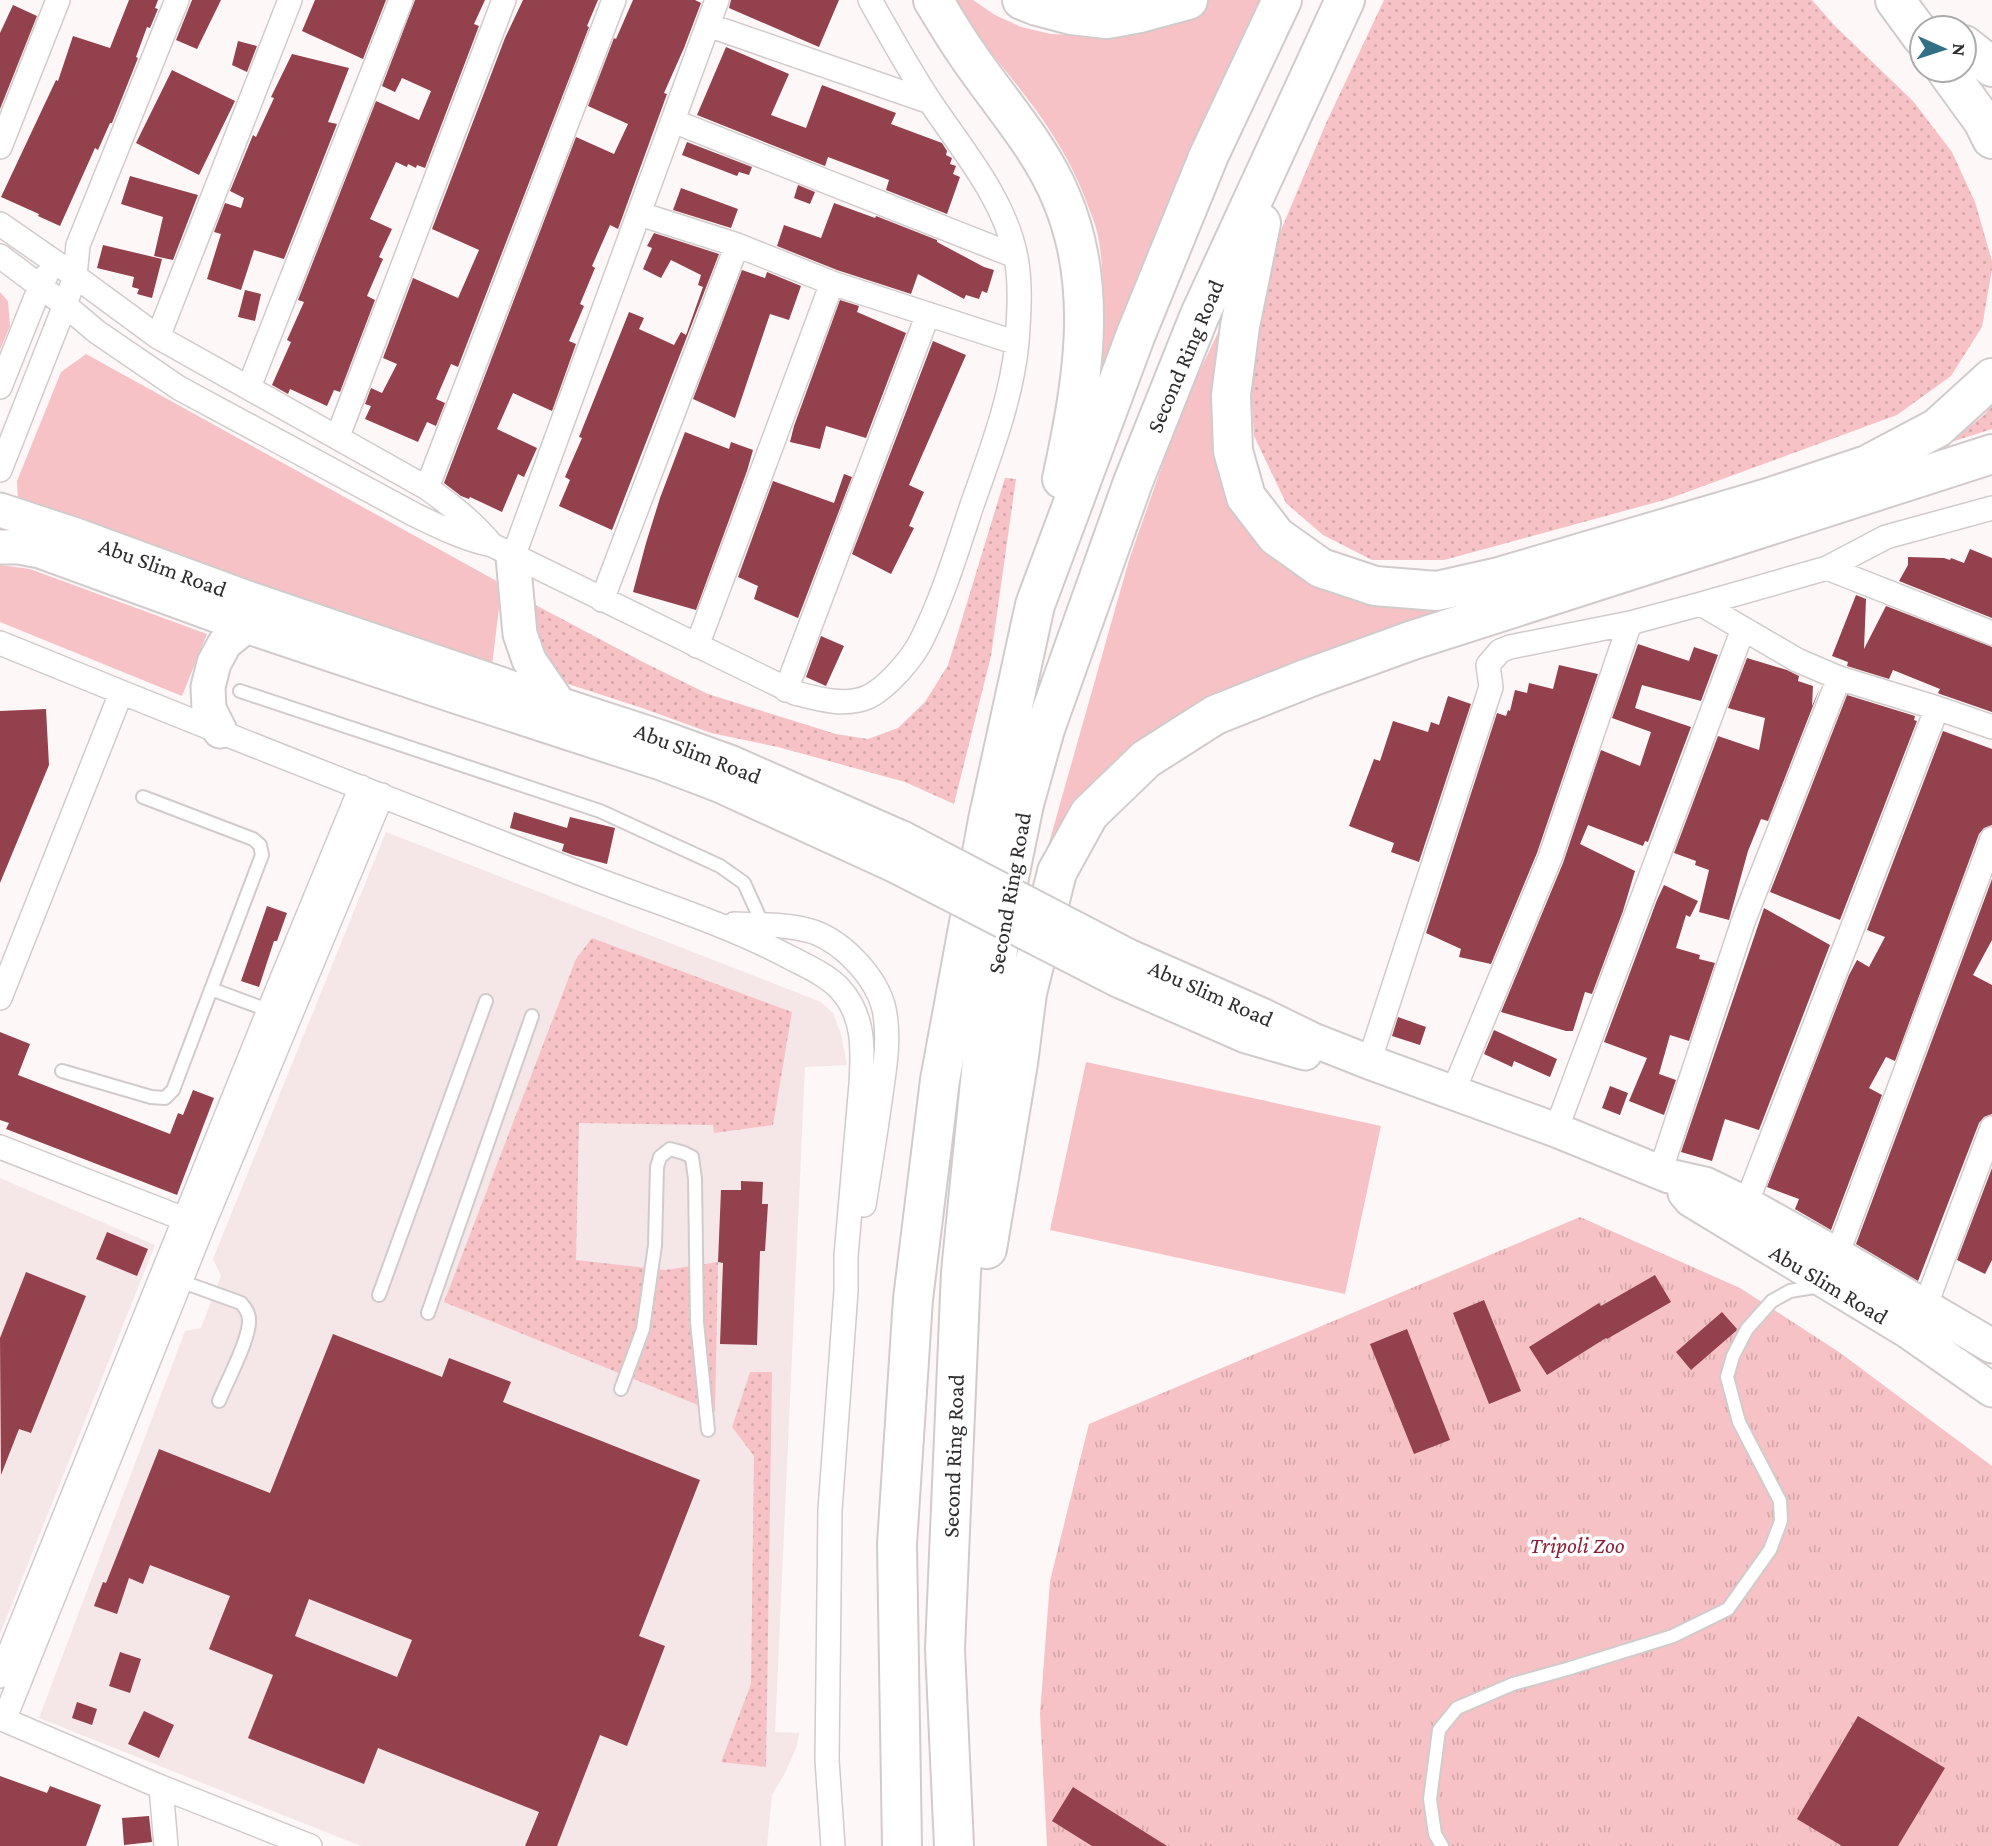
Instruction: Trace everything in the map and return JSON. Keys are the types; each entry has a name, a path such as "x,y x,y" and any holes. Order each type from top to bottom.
{"highway":[{"path":"933,0 967,54 1037,153 1060,194 1075,234 1081,260 1084,286 1082,373 1035,605"},
{"path":"1022,0 1071,15 1107,19 1188,0"},
{"name":"Second Ring Road","path":"902,1846 897,1544 913,1299 940,1080 988,820 1035,605 1136,334 1209,155 1282,0"},
{"name":"Second Ring Road","path":"954,1846 945,1649 961,1272 984,1042 1009,877 1024,804 1049,716 1133,482 1199,317 1345,0"},
{"path":"1895,0 1908,18"},
{"path":"1908,0 1926,14"},
{"path":"1978,56 1992,67"},
{"path":"1956,84 1983,121 1992,139"},
{"path":"1279,147 1240,326 1231,395 1233,451 1246,497 1276,536 1321,568 1376,586 1437,591 1499,577 1768,498 1867,465 1937,428 1992,378"},
{"path":"952,1458 1018,1063 1027,993 1048,905 1057,872 1089,814 1136,768 1214,715 1308,678 1426,636 1992,454"}],"main road":[{"name":"Abu Slim Road","path":"0,510 732,763 1123,968 1246,1036 1307,1054 1369,1062 1556,1130 1664,1174 1705,1184 1746,1204 1909,1332 1992,1390"},
{"name":"Abu Slim Road","path":"0,547 40,551 247,626 661,763 899,852"},
{"path":"503,551 520,634 529,660 559,704"},
{"path":"220,731 209,709 208,687 214,663 225,643 247,626"},
{"name":"Abu Slim Road","path":"1664,1174 1691,1200 1833,1270 1925,1307 1992,1346"}],"street":[{"path":"0,147 58,0"},
{"path":"0,470 75,276 78,245 177,0"},
{"path":"158,337 290,0"},
{"path":"249,387 401,0"},
{"path":"338,436 504,0"},
{"path":"427,488 614,0"},
{"path":"503,551 640,214 718,0"},
{"path":"0,256 65,304 97,332 179,388 415,515 472,541 503,551 786,690 834,701 848,702 869,696 894,677 921,642 943,592 999,428 1017,344 1018,284 1015,256 999,205 930,102 870,0"},
{"path":"708,25 930,102"},
{"path":"673,121 1015,256"},
{"path":"640,214 737,245 832,283 1017,344"},
{"path":"0,224 158,337 427,488 464,514 503,551"},
{"path":"0,387 40,287 54,262 78,245"},
{"path":"602,600 737,245"},
{"path":"697,646 832,283"},
{"path":"786,690 928,314"},
{"path":"1369,1062 1491,687 1488,665 1500,651 1701,604 1827,568 1886,537 1989,511"},
{"path":"1827,568 1992,633"},
{"path":"1701,604 1797,660 1839,678 1992,727"},
{"path":"1453,1092 1550,858 1630,622"},
{"path":"1556,1130 1743,629"},
{"path":"0,643 121,693 745,935 818,972 840,989 853,1008 860,1026 863,1056 846,1256 846,1291 830,1510 827,1760 832,1846"},
{"path":"1664,1174 1743,922 1839,678"},
{"path":"0,998 121,693"},
{"path":"1746,1204 1937,708"},
{"path":"300,1844 2,1719 50,1578 372,791"},
{"path":"1833,1270 1992,839"},
{"path":"715,924 763,925 815,932 830,940 863,968 884,1007 887,1035 885,1062 873,1155 846,1291"},
{"path":"1925,1307 1992,1128"},
{"path":"0,1147 193,1224"},
{"path":"147,1339 180,1282 193,1224"},
{"path":"0,1676 50,1578"},
{"path":"161,1787 166,1846"}],"lane":[{"path":"240,691 600,811 720,866 744,883 763,925"},
{"path":"62,1071 151,1097 165,1098 173,1090 262,855 260,845 253,839 143,797"},
{"path":"211,989 279,1013"},
{"path":"379,1295 486,1001"},
{"path":"428,1313 532,1016"},
{"path":"621,1390 643,1329 655,1245 657,1167 660,1157 670,1149 692,1157 695,1191 696,1322 708,1430"},
{"path":"1442,1846 1435,1834 1430,1799 1439,1730 1457,1708 1513,1684 1567,1670 1673,1636 1728,1609 1770,1550 1781,1521 1780,1501 1739,1422 1727,1377 1733,1356 1747,1329 1772,1301 1833,1270"},
{"path":"180,1282 241,1304 247,1310 248,1333 219,1401"}],"shaded area":[{"path":"386,832 821,1002 833,1013 841,1034 847,1065 805,1067 775,1732 799,1733 797,1746 772,1795 767,1846 361,1846 39,1718 185,1331 201,1328 221,1276 213,1259"},
{"path":"0,1178 155,1245 0,1634"}],"green space":[{"path":"949,0 973,0 995,15 1021,27 1051,34 1112,37 1190,11 1208,0 1262,0 1096,396 1102,276 1098,236 1092,217 1076,176 1045,123"},
{"path":"1384,0 1812,0 1835,26 1913,101 1952,152 1975,202 1992,261 1982,327 1951,376 1897,415 1668,499 1444,560 1372,560 1323,535 1286,503 1254,436 1246,313 1327,121"},
{"path":"0,292 8,301 10,326 0,350"},
{"path":"1222,324 1212,419 1234,500 1393,602 1458,613 1214,705 1056,851 1047,850 1129,560 1183,406"},
{"path":"86,354 502,584 492,665 18,502 17,481 61,372"},
{"path":"1992,404 1992,429 1951,442 1985,414"},
{"path":"1005,478 1016,479 991,656 954,804 905,782 778,747 711,733 559,681 544,655 526,600 708,694 836,734 868,739 898,728 925,702 948,665"},
{"path":"0,565 30,569 207,634 182,696 0,622"},
{"path":"592,938 792,1012 773,1125 714,1133 713,1125 579,1123 576,1260 665,1270 718,1262 715,1412 444,1302 576,959"},
{"path":"1086,1062 1381,1126 1345,1294 1050,1230"},
{"name":"Tripoli Zoo","path":"1580,1217 1740,1288 1839,1352 1992,1466 1992,1846 1047,1846 1040,1714 1050,1581 1089,1424"},
{"path":"750,1372 772,1372 766,1767 721,1762 751,1684 754,1456 732,1427"}],"building":[{"path":"129,0 158,0 155,8 158,9 150,28 147,27 136,57 138,58 112,123 98,150 95,148 60,226 1,197 56,80 58,81 73,36 110,48"},
{"path":"192,0 221,0 197,49 176,40"},
{"path":"315,0 386,0 363,59 302,31"},
{"path":"415,0 485,0 474,24 479,26 425,168 408,164 407,167 396,162 370,219 392,229 379,257 383,259 367,296 375,300 340,392 334,390 327,406 290,389 288,394 272,385 291,342 287,340 304,302 298,300 376,101 419,120 431,91 402,78 395,92 382,86"},
{"path":"523,0 598,0 458,367 451,364 436,399 445,403 436,426 427,422 418,442 365,419 371,406 365,404 371,388 382,393 397,364 383,358 413,278 458,298 479,250 432,229 505,38"},
{"path":"633,0 695,0 701,3 664,93 667,94 618,229 610,225 592,266 595,268 580,304 584,306 569,341 576,344 552,411 513,393 497,429 537,448 524,477 518,474 502,512 470,497 461,496 444,483 576,137 614,154 628,124 588,106 614,38 616,39"},
{"path":"731,0 839,0 819,47 729,8"},
{"path":"13,5 37,16 0,109 0,33"},
{"path":"238,41 257,46 247,72 232,65"},
{"path":"726,47 789,74 771,115 806,128 822,85 896,113 891,124 942,143 947,151 946,155 952,158 950,164 956,166 953,174 960,177 947,214 886,190 889,180 828,157 825,166 697,115"},
{"path":"292,54 349,68 328,122 337,124 284,259 254,250 241,290 207,279 221,234 214,232 225,203 241,208 244,198 230,191 253,135 256,137 274,98 271,97"},
{"path":"172,70 235,101 199,175 136,143"},
{"path":"687,142 752,167 749,175 739,172 737,176 682,155"},
{"path":"130,176 198,195 173,260 154,256 163,217 121,204"},
{"path":"798,185 815,192 810,204 794,198"},
{"path":"681,188 738,209 731,228 673,210"},
{"path":"834,203 937,240 994,270 987,293 982,291 979,299 966,295 964,299 918,274 911,294 837,270 777,246 784,225 821,238"},
{"path":"654,233 719,254 612,530 559,506 570,480 565,477 582,438 579,437 629,312 644,318 639,329 674,345 681,332 686,335 703,287 698,285 701,275 671,260 661,278 643,269 652,248 647,246"},
{"path":"103,245 162,259 152,298 137,294 139,289 132,287 134,277 97,268"},
{"path":"742,270 765,278 767,272 801,286 789,320 770,314 735,418 693,399"},
{"path":"245,290 261,294 255,321 238,317"},
{"path":"840,300 859,306 857,312 906,333 866,438 826,426 820,449 790,442 794,426"},
{"path":"933,341 966,355 909,485 924,492 909,526 914,528 891,574 852,554"},
{"path":"685,432 729,449 731,442 753,450 696,610 633,592 660,498"},
{"path":"844,474 852,477 798,618 754,599 758,586 738,577 773,481 834,503"},
{"path":"1970,549 1992,558 1992,618 1899,581 1908,565 1908,557 1951,558 1964,563"},
{"path":"1856,595 1866,599 1864,649 1886,606 1992,647 1992,712 1940,694 1940,689 1893,670 1889,679 1847,666 1848,662 1832,656"},
{"path":"821,636 844,646 826,686 806,677"},
{"path":"1638,644 1689,661 1694,647 1718,655 1701,701 1642,685 1635,708 1691,727 1648,842 1645,841 1643,846 1588,825 1580,844 1635,871 1592,994 1585,992 1573,1031 1566,1031 1501,1012 1563,863 1601,750 1640,766 1651,732 1612,718"},
{"path":"1747,658 1787,670 1799,676 1798,681 1813,686 1812,706 1820,688 1768,821 1761,819 1748,851 1729,920 1699,912 1709,870 1695,865 1696,861 1674,853 1718,736 1759,750 1765,718 1728,708"},
{"path":"1559,665 1598,674 1537,853 1491,964 1459,957 1461,949 1426,933 1497,713 1506,716 1508,710 1510,711 1515,690 1527,693 1529,683 1553,689"},
{"path":"1847,695 1915,716 1914,720 1917,721 1840,920 1770,892"},
{"path":"1448,696 1471,704 1419,862 1391,852 1394,843 1349,826 1374,759 1380,761 1393,721 1428,732 1431,722 1439,725"},
{"path":"46,709 49,765 0,883 0,711"},
{"path":"1943,731 1992,749 1992,825 1979,834 1895,1061 1886,1057 1869,1088 1882,1095 1831,1230 1795,1209 1799,1199 1767,1187 1849,975 1857,960 1869,967 1885,937 1867,930"},
{"path":"514,812 567,828 570,817 615,828 607,864 562,851 564,844 510,828"},
{"path":"1992,879 1992,940 1973,975 1992,985 1992,1114 1979,1123 1918,1281 1856,1244"},
{"path":"1664,885 1698,901 1690,917 1686,915 1676,948 1715,963 1689,1041 1670,1035 1659,1074 1676,1080 1664,1115 1629,1101 1647,1058 1604,1042"},
{"path":"267,906 287,913 277,941 274,941 259,987 241,981"},
{"path":"1764,908 1830,945 1759,1130 1725,1119 1712,1161 1681,1152"},
{"path":"1398,1017 1426,1027 1420,1045 1392,1036"},
{"path":"1494,1030 1557,1059 1550,1077 1514,1061 1512,1067 1484,1054"},
{"path":"0,1032 30,1044 18,1075 170,1134 178,1113 183,1115 193,1090 214,1098 177,1195 6,1129 9,1123 0,1120"},
{"path":"1610,1086 1628,1093 1620,1115 1602,1108"},
{"path":"1992,1168 1992,1260 1985,1274 1957,1260"},
{"path":"741,1181 763,1182 762,1204 768,1204 765,1251 760,1251 757,1345 720,1344 723,1263 718,1262 721,1190 741,1190"},
{"path":"107,1232 148,1249 137,1276 96,1259"},
{"path":"26,1272 86,1296 31,1433 19,1429 1,1475 0,1338"},
{"path":"1655,1275 1671,1302 1547,1375 1529,1347 1599,1303 1601,1306"},
{"path":"1484,1300 1521,1391 1489,1404 1453,1313"},
{"path":"1722,1312 1736,1331 1691,1370 1676,1352"},
{"path":"1407,1329 1450,1440 1414,1454 1370,1344"},
{"path":"333,1334 442,1377 449,1358 511,1382 503,1402 700,1480 639,1636 665,1646 627,1746 600,1735 557,1846 525,1846 539,1812 378,1748 364,1784 248,1738 273,1675 209,1649 230,1596 150,1565 143,1584 129,1578 117,1614 94,1606 103,1582 106,1583 159,1449 270,1493","holes":["309,1599 412,1640 397,1677 295,1636"]},
{"path":"120,1652 141,1659 130,1693 109,1686"},
{"path":"77,1702 97,1709 92,1725 72,1718"},
{"path":"144,1711 174,1725 159,1758 128,1744"},
{"path":"1858,1716 1945,1768 1898,1846 1842,1846 1797,1819"},
{"path":"0,1776 47,1793 50,1786 101,1805 86,1846 0,1846"},
{"path":"1073,1787 1167,1846 1092,1846 1052,1821"},
{"path":"149,1816 152,1842 124,1845 122,1818"}]}
